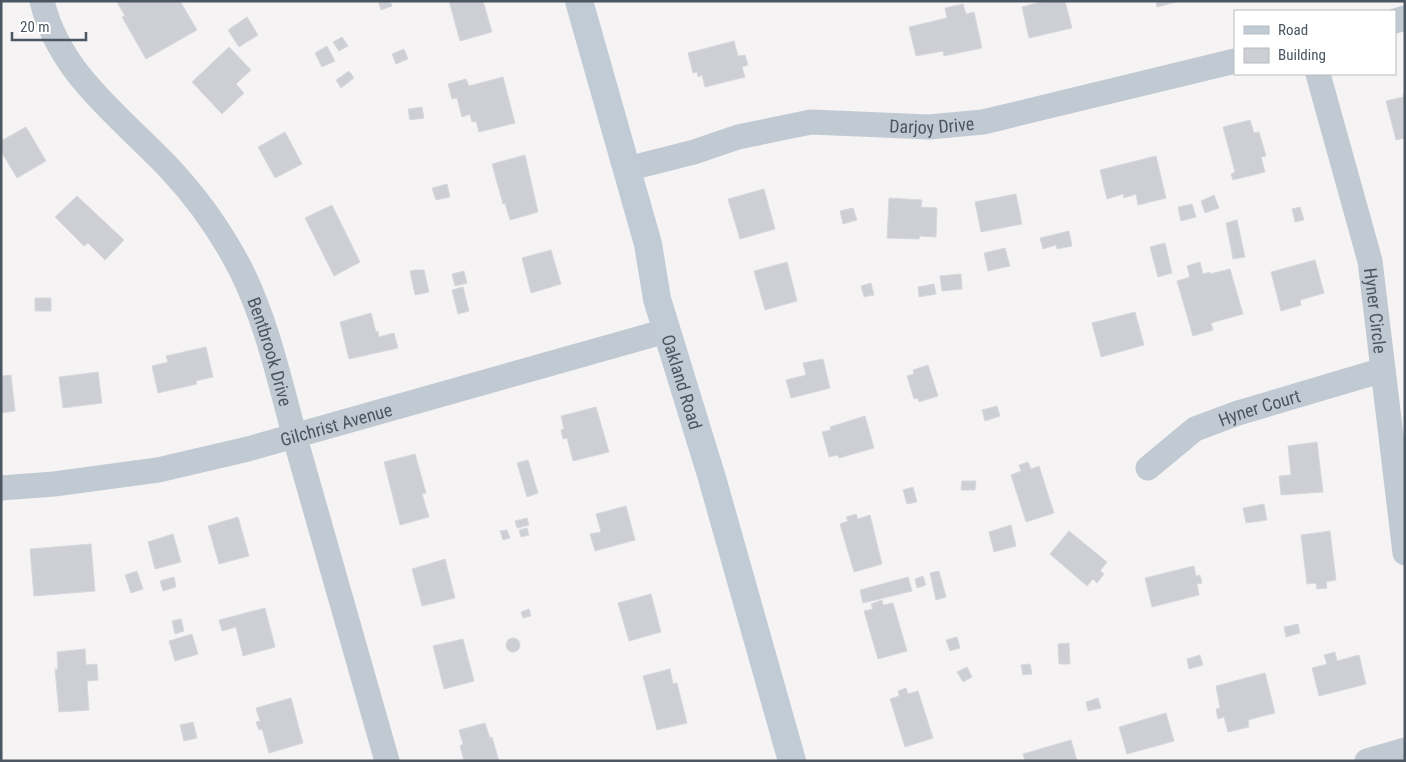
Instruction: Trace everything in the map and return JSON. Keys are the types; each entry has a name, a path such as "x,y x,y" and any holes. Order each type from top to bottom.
{"street":[{"name":"Bentbrook Drive","path":"42,1 55,37 84,84 169,168 193,196 224,240 252,295 295,436 387,761"},
{"name":"Oakland Road","path":"579,1 648,244 657,299 715,487 792,761"},
{"name":"Darjoy Drive","path":"627,169 694,152 738,137 811,122 929,127 983,122 1234,61"},
{"name":"Hyner Circle","path":"1318,75 1370,261 1405,553"},
{"name":"Gilchrist Avenue","path":"1,488 54,484 158,470 295,436 666,331"},
{"name":"Hyner Court","path":"1148,468 1195,429 1238,413 1383,370"},
{"path":"1367,761 1405,750"}],"building":[{"path":"180,1 197,30 146,59 122,17 125,16 117,2"},
{"path":"378,1 390,1 392,6 381,10"},
{"path":"449,1 483,1 492,32 460,41"},
{"path":"1044,1 1065,1 1072,28 1029,38 1022,7"},
{"path":"1156,1 1180,1 1157,7"},
{"path":"963,4 966,14 974,12 982,48 944,56 943,51 916,56 909,27 947,18 945,8"},
{"path":"247,17 258,35 239,47 228,30"},
{"path":"342,37 348,46 339,51 333,42"},
{"path":"734,41 738,56 745,55 748,65 742,67 745,77 705,87 702,75 698,77 697,72 693,73 688,53"},
{"path":"327,46 335,61 322,67 315,53"},
{"path":"229,47 251,70 236,84 244,93 222,114 192,82"},
{"path":"404,49 408,59 396,64 392,54"},
{"path":"349,71 354,78 341,88 336,80"},
{"path":"503,77 515,123 479,132 476,121 472,122 470,114 462,117 457,98 452,99 448,84 466,79 469,86"},
{"path":"1403,94 1405,94 1405,138 1396,140 1386,101 1403,97"},
{"path":"422,107 424,118 410,120 408,109"},
{"path":"1250,120 1254,133 1259,132 1266,156 1261,157 1265,172 1233,180 1231,174 1235,172 1223,127"},
{"path":"26,127 46,161 17,178 1,151 1,141"},
{"path":"285,132 302,164 275,178 258,147"},
{"path":"525,155 538,212 510,220 505,203 503,204 492,164"},
{"path":"1156,156 1166,198 1138,205 1136,194 1124,198 1123,194 1107,199 1100,170"},
{"path":"447,184 450,197 436,200 432,188"},
{"path":"764,189 775,229 740,239 728,199"},
{"path":"1016,194 1022,224 981,232 975,202"},
{"path":"1214,195 1219,208 1205,213 1201,201"},
{"path":"77,196 124,240 105,260 88,243 84,246 55,217"},
{"path":"889,198 922,200 921,207 937,208 936,237 920,236 919,239 887,238"},
{"path":"1192,204 1196,217 1181,221 1178,207"},
{"path":"332,205 360,262 334,276 305,218"},
{"path":"1300,207 1304,220 1295,222 1292,209"},
{"path":"853,208 857,220 843,224 840,211"},
{"path":"1237,220 1245,257 1233,259 1226,223"},
{"path":"1069,231 1072,246 1057,249 1056,245 1043,249 1040,238"},
{"path":"1165,243 1172,273 1158,277 1150,247"},
{"path":"1005,248 1010,266 988,271 984,253"},
{"path":"551,250 561,284 531,293 522,258"},
{"path":"1315,260 1324,293 1300,300 1301,305 1281,311 1271,272"},
{"path":"787,262 797,301 765,310 754,271"},
{"path":"1200,262 1203,274 1230,269 1243,314 1211,323 1213,330 1193,336 1177,281 1190,277 1187,266"},
{"path":"424,270 429,292 415,295 410,271"},
{"path":"464,271 467,283 455,286 452,274"},
{"path":"961,274 962,289 942,291 940,276"},
{"path":"871,283 874,295 864,297 861,286"},
{"path":"934,284 936,294 919,297 918,287"},
{"path":"463,287 469,311 458,314 452,290"},
{"path":"35,298 51,298 51,311 35,311"},
{"path":"1135,312 1144,345 1101,357 1092,323"},
{"path":"371,313 379,337 394,333 398,348 349,359 340,322"},
{"path":"206,347 213,377 196,381 197,384 158,393 152,366 168,362 166,356"},
{"path":"823,359 830,388 791,398 786,380 806,375 803,363"},
{"path":"928,365 938,396 919,402 918,398 914,399 907,376 914,374 913,370"},
{"path":"98,372 102,403 63,408 59,377"},
{"path":"11,375 15,411 1,413 1,376"},
{"path":"997,406 1000,416 985,421 982,410"},
{"path":"596,407 609,452 573,461 567,438 563,439 561,430 564,429 561,416"},
{"path":"865,416 874,448 839,458 838,455 829,457 822,432 831,430 830,427"},
{"path":"1317,442 1323,492 1281,495 1279,476 1291,475 1288,446"},
{"path":"415,454 426,493 422,494 429,517 400,525 384,462"},
{"path":"528,460 538,493 527,497 517,463"},
{"path":"1028,462 1031,469 1039,466 1054,513 1026,522 1011,475 1021,471 1019,465"},
{"path":"962,481 976,481 975,490 961,490"},
{"path":"913,487 917,502 907,504 903,490"},
{"path":"1264,504 1267,520 1246,523 1243,508"},
{"path":"626,506 635,540 595,551 590,534 601,532 596,514"},
{"path":"856,514 858,519 870,515 882,564 854,572 840,524 848,521 846,517"},
{"path":"238,517 249,556 219,564 208,526"},
{"path":"527,518 529,525 517,528 515,521"},
{"path":"1011,525 1016,546 994,552 989,532"},
{"path":"527,528 529,535 521,537 519,530"},
{"path":"507,530 510,538 503,540 500,531"},
{"path":"1069,531 1107,562 1100,571 1104,574 1097,583 1093,579 1087,586 1050,554"},
{"path":"1330,531 1336,580 1326,582 1327,588 1317,589 1316,583 1307,584 1301,535"},
{"path":"173,534 181,562 155,569 148,542"},
{"path":"91,544 95,591 34,596 30,549"},
{"path":"445,559 455,598 422,606 412,569"},
{"path":"1194,566 1196,576 1200,575 1202,583 1197,584 1199,595 1152,607 1145,578"},
{"path":"137,571 143,589 131,593 125,575"},
{"path":"939,571 946,597 936,600 930,573"},
{"path":"923,576 926,585 917,588 915,579"},
{"path":"174,577 176,587 163,591 160,581"},
{"path":"908,577 912,591 863,603 860,590"},
{"path":"651,594 661,632 629,641 618,603"},
{"path":"882,600 883,605 893,603 907,651 878,659 864,611 873,609 871,604"},
{"path":"265,608 275,647 243,656 236,627 222,631 219,620"},
{"path":"529,609 531,616 523,618 521,612"},
{"path":"181,619 184,631 175,634 172,621"},
{"path":"1298,624 1300,633 1286,637 1284,627"},
{"path":"192,634 198,654 175,661 169,641"},
{"path":"957,637 960,648 950,651 946,640"},
{"path":"513,638 518,640 520,645 518,650 513,652 508,650 506,645 508,640"},
{"path":"463,639 474,681 444,689 433,646"},
{"path":"1069,643 1070,664 1059,664 1058,644"},
{"path":"85,649 86,665 97,664 98,680 87,681 89,710 59,712 55,669 58,669 57,652"},
{"path":"1335,652 1337,661 1359,655 1366,684 1319,696 1312,668 1327,664 1324,655"},
{"path":"1200,655 1203,665 1189,669 1187,659"},
{"path":"1030,664 1032,674 1023,675 1021,665"},
{"path":"967,667 972,677 963,682 957,672"},
{"path":"670,669 673,684 677,683 687,723 657,730 643,676"},
{"path":"1265,673 1275,713 1248,720 1249,727 1228,732 1224,717 1218,719 1216,709 1220,708 1216,686"},
{"path":"906,688 908,694 918,691 933,738 905,747 890,699 899,696 898,691"},
{"path":"291,698 303,743 269,753 262,729 259,730 256,722 260,721 256,708"},
{"path":"1098,698 1101,708 1088,711 1086,702"},
{"path":"1166,713 1174,741 1127,754 1119,727"},
{"path":"193,722 197,738 184,741 180,725"},
{"path":"485,723 490,738 492,737 499,761 464,761 460,746 463,744 459,730"},
{"path":"1071,740 1077,761 1025,761 1023,754"}]}
